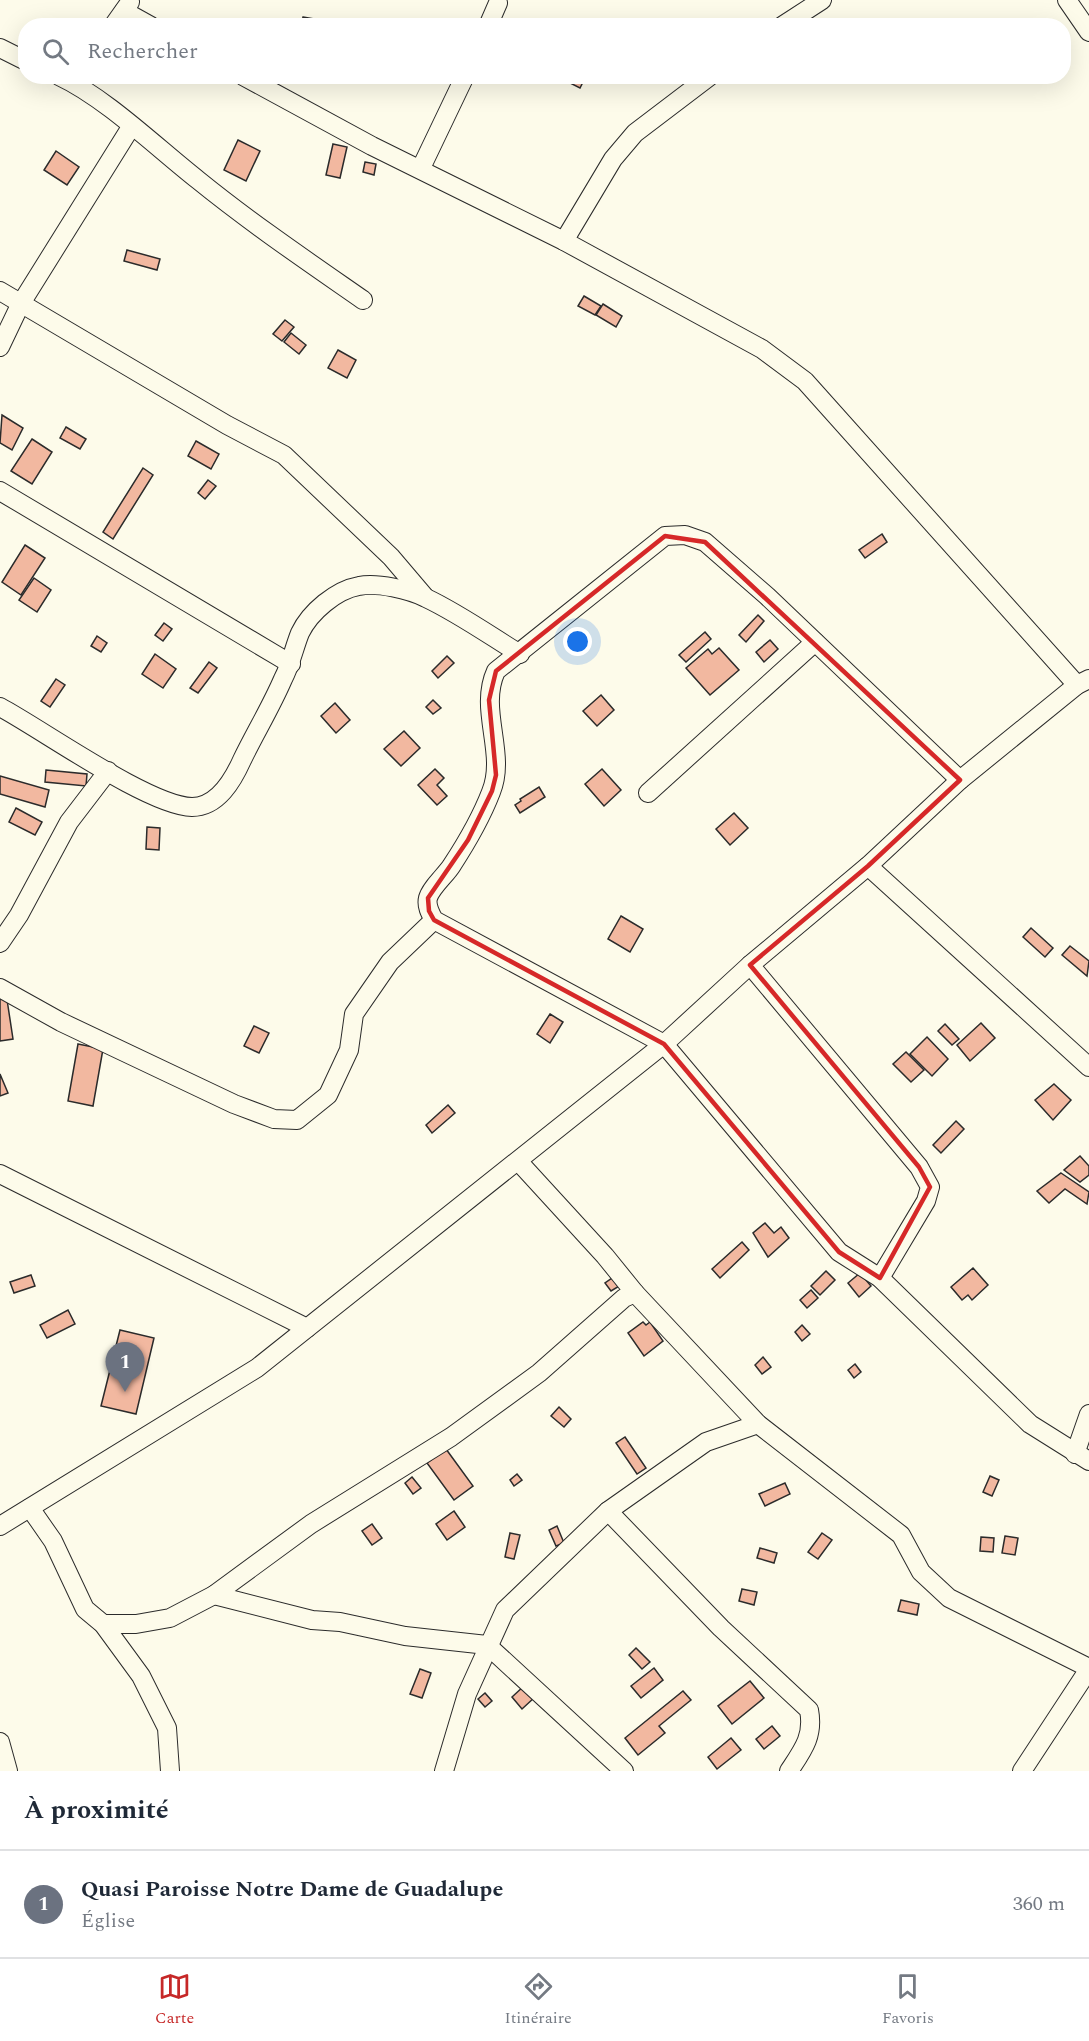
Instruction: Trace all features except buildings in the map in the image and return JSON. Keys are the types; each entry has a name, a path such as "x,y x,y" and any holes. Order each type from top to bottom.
{"street":[{"path":"794,18 822,0"},
{"path":"1067,0 1089,32"},
{"path":"491,18 496,1"},
{"path":"0,48 18,57"},
{"path":"76,84 245,218 363,300"},
{"path":"0,1526 257,1368 664,1044 750,965 868,867 960,780 1083,682 805,381 762,349 564,241 421,168 364,142 258,84"},
{"path":"421,168 461,84"},
{"path":"564,241 613,159 635,134 700,84"},
{"path":"0,347 20,305 131,127"},
{"path":"0,291 20,305 284,455 391,557 425,597"},
{"path":"0,491 291,664"},
{"path":"960,780 815,642 705,542 674,534 665,536 496,671 490,684 489,700 496,775 494,783 468,840 428,898 429,911 434,920 664,1044 839,1252 880,1278 1030,1424 1082,1458 1089,1414"},
{"path":"0,707 108,771 173,804 196,807 208,803 231,785 291,664 301,632 314,612 337,596 359,586 376,586 425,597 520,654"},
{"path":"648,794 815,642"},
{"path":"0,943 19,915 69,822 108,771"},
{"path":"868,867 1089,1067"},
{"path":"0,988 61,1022 234,1104 274,1119 297,1120 328,1095 349,1050 354,1014 390,962 434,920"},
{"path":"750,965 919,1167 930,1187 926,1201 880,1278"},
{"path":"518,1161 605,1256 634,1293 758,1424 901,1535 921,1572 949,1598 1089,1668 1022,1771"},
{"path":"3,1178 307,1328"},
{"path":"103,1624 136,1624 170,1618 214,1594 311,1524 451,1437 539,1373 624,1298 634,1293"},
{"path":"444,1771 467,1694 487,1645 505,1610 608,1512 706,1442 758,1424"},
{"path":"30,1508 53,1541 85,1609 103,1624 141,1676 167,1728 170,1771"},
{"path":"608,1512 721,1628 809,1710 813,1726 809,1741 789,1771"},
{"path":"214,1594 312,1620 340,1622 405,1636 487,1645 624,1771"},
{"path":"0,1742 8,1771"}],"highlighted area":[{"path":"665,536 705,542 960,780 868,866 750,965 919,1167 930,1187 880,1278 839,1252 664,1044 434,920 429,911 428,898 468,840 492,791 496,775 489,700 496,671"}],"place":[{"name":"Quasi Paroisse Notre Dame de Guadalupe","path":"125,1392"}]}
